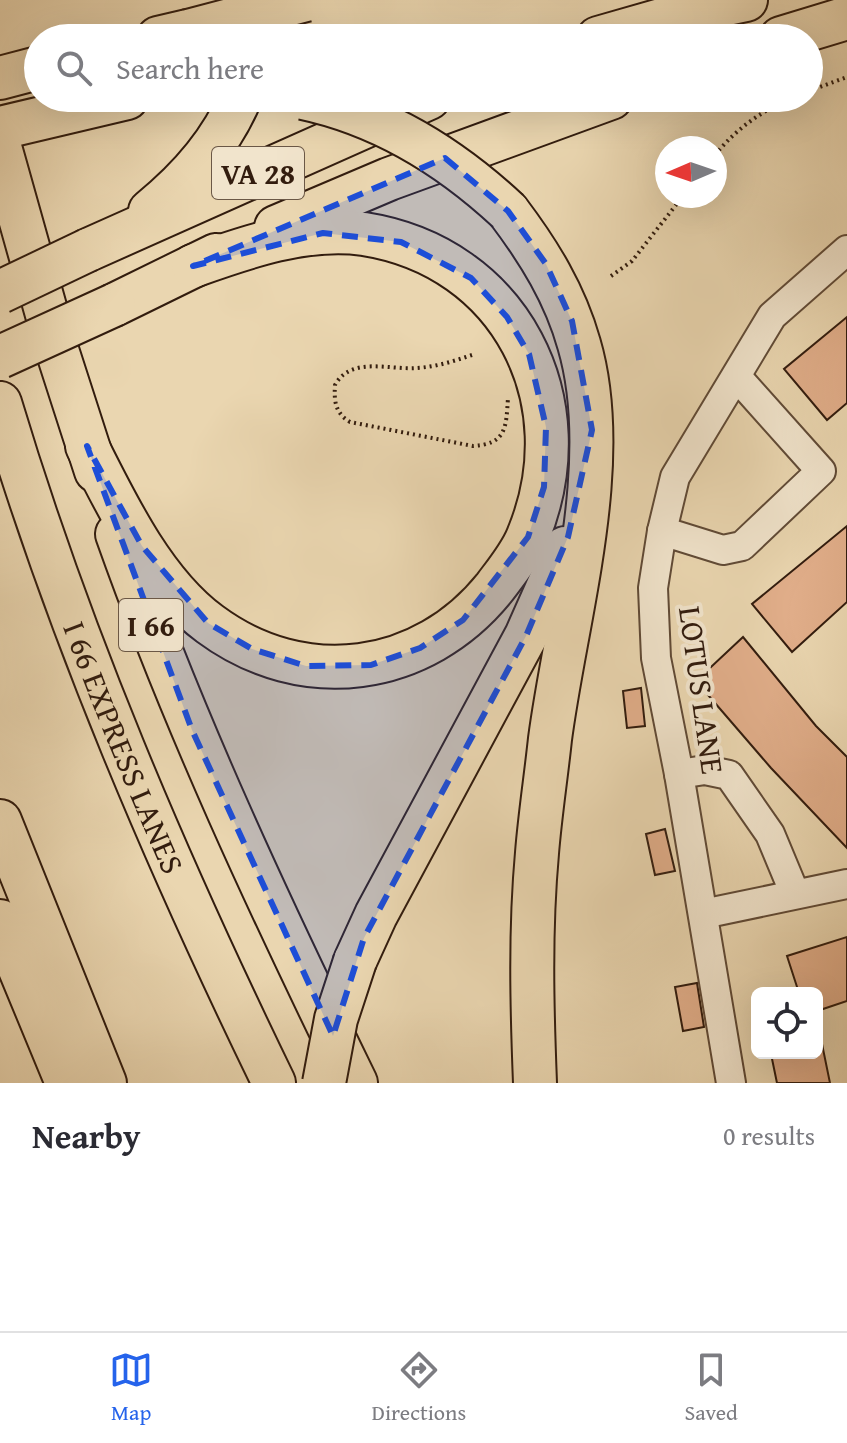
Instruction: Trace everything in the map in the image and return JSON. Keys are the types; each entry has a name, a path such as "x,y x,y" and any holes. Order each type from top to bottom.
{"highway":[{"path":"262,24 265,0"},
{"path":"212,24 306,0"},
{"path":"647,24 746,0"},
{"path":"823,25 847,18"},
{"path":"0,128 66,112"},
{"path":"88,250 132,225 173,192 208,154 232,112"},
{"path":"350,112 407,135 451,162 508,211 546,264 572,321 586,373 592,430 587,504 551,735 537,853 532,942 535,1083"},
{"name":"VA 28","path":"0,292 398,112"},
{"path":"0,357 193,266 389,179 573,112"},
{"name":"I 66","path":"0,147 87,446 146,613 218,792 271,911 356,1083"},
{"path":"87,446 114,500 173,588 208,623 252,649 306,666 347,668 371,665 420,648 463,620 484,601 508,571 528,537 544,487 546,427 540,387 529,354 507,317 471,278 431,254 401,242 362,234 323,233 285,239 240,249 193,266"},
{"name":"I 66 EXPRESS LANES","path":"0,403 31,501 138,785 185,895 274,1083"},
{"path":"324,1083 336,1019 355,961 376,915 547,591 575,513 592,430"},
{"path":"0,821 105,1083"},
{"path":"185,895 245,988 294,1083"},
{"path":"0,921 67,1083"}],"street":[{"name":"LOTUS LANE","path":"731,1083 679,774 656,658 653,588 675,477 772,316 847,250"},
{"path":"662,531 723,550 742,546 821,471 737,377"},
{"path":"679,774 705,770 729,775 770,834 795,894"},
{"path":"703,914 847,884"}],"path":[{"path":"823,86 847,77"},
{"path":"727,143 763,112"},
{"path":"611,276 632,261 674,208"},
{"path":"472,355 416,368 358,367 347,370 335,385 337,409 350,422 473,446 489,445 499,438 506,426 508,395"}],"highlighted area":[{"path":"445,158 508,211 546,264 572,321 592,430 568,537 526,636 364,938 333,1036 192,730 87,446 142,546 208,623 252,649 306,666 371,665 420,648 463,620 528,537 544,487 546,427 529,354 507,317 471,278 401,242 323,233 193,266"}],"building":[{"path":"847,317 847,403 827,420 784,369"},
{"path":"847,526 847,602 792,652 752,604"},
{"path":"743,637 816,726 847,757 847,848 771,768 696,681"},
{"path":"641,688 645,726 627,728 623,691"},
{"path":"665,829 675,871 655,875 646,834"},
{"path":"847,937 847,1001 823,1009 823,987 797,987 787,956"},
{"path":"697,983 704,1027 683,1031 675,987"},
{"path":"823,1049 830,1083 777,1083 772,1059 823,1059"}]}
